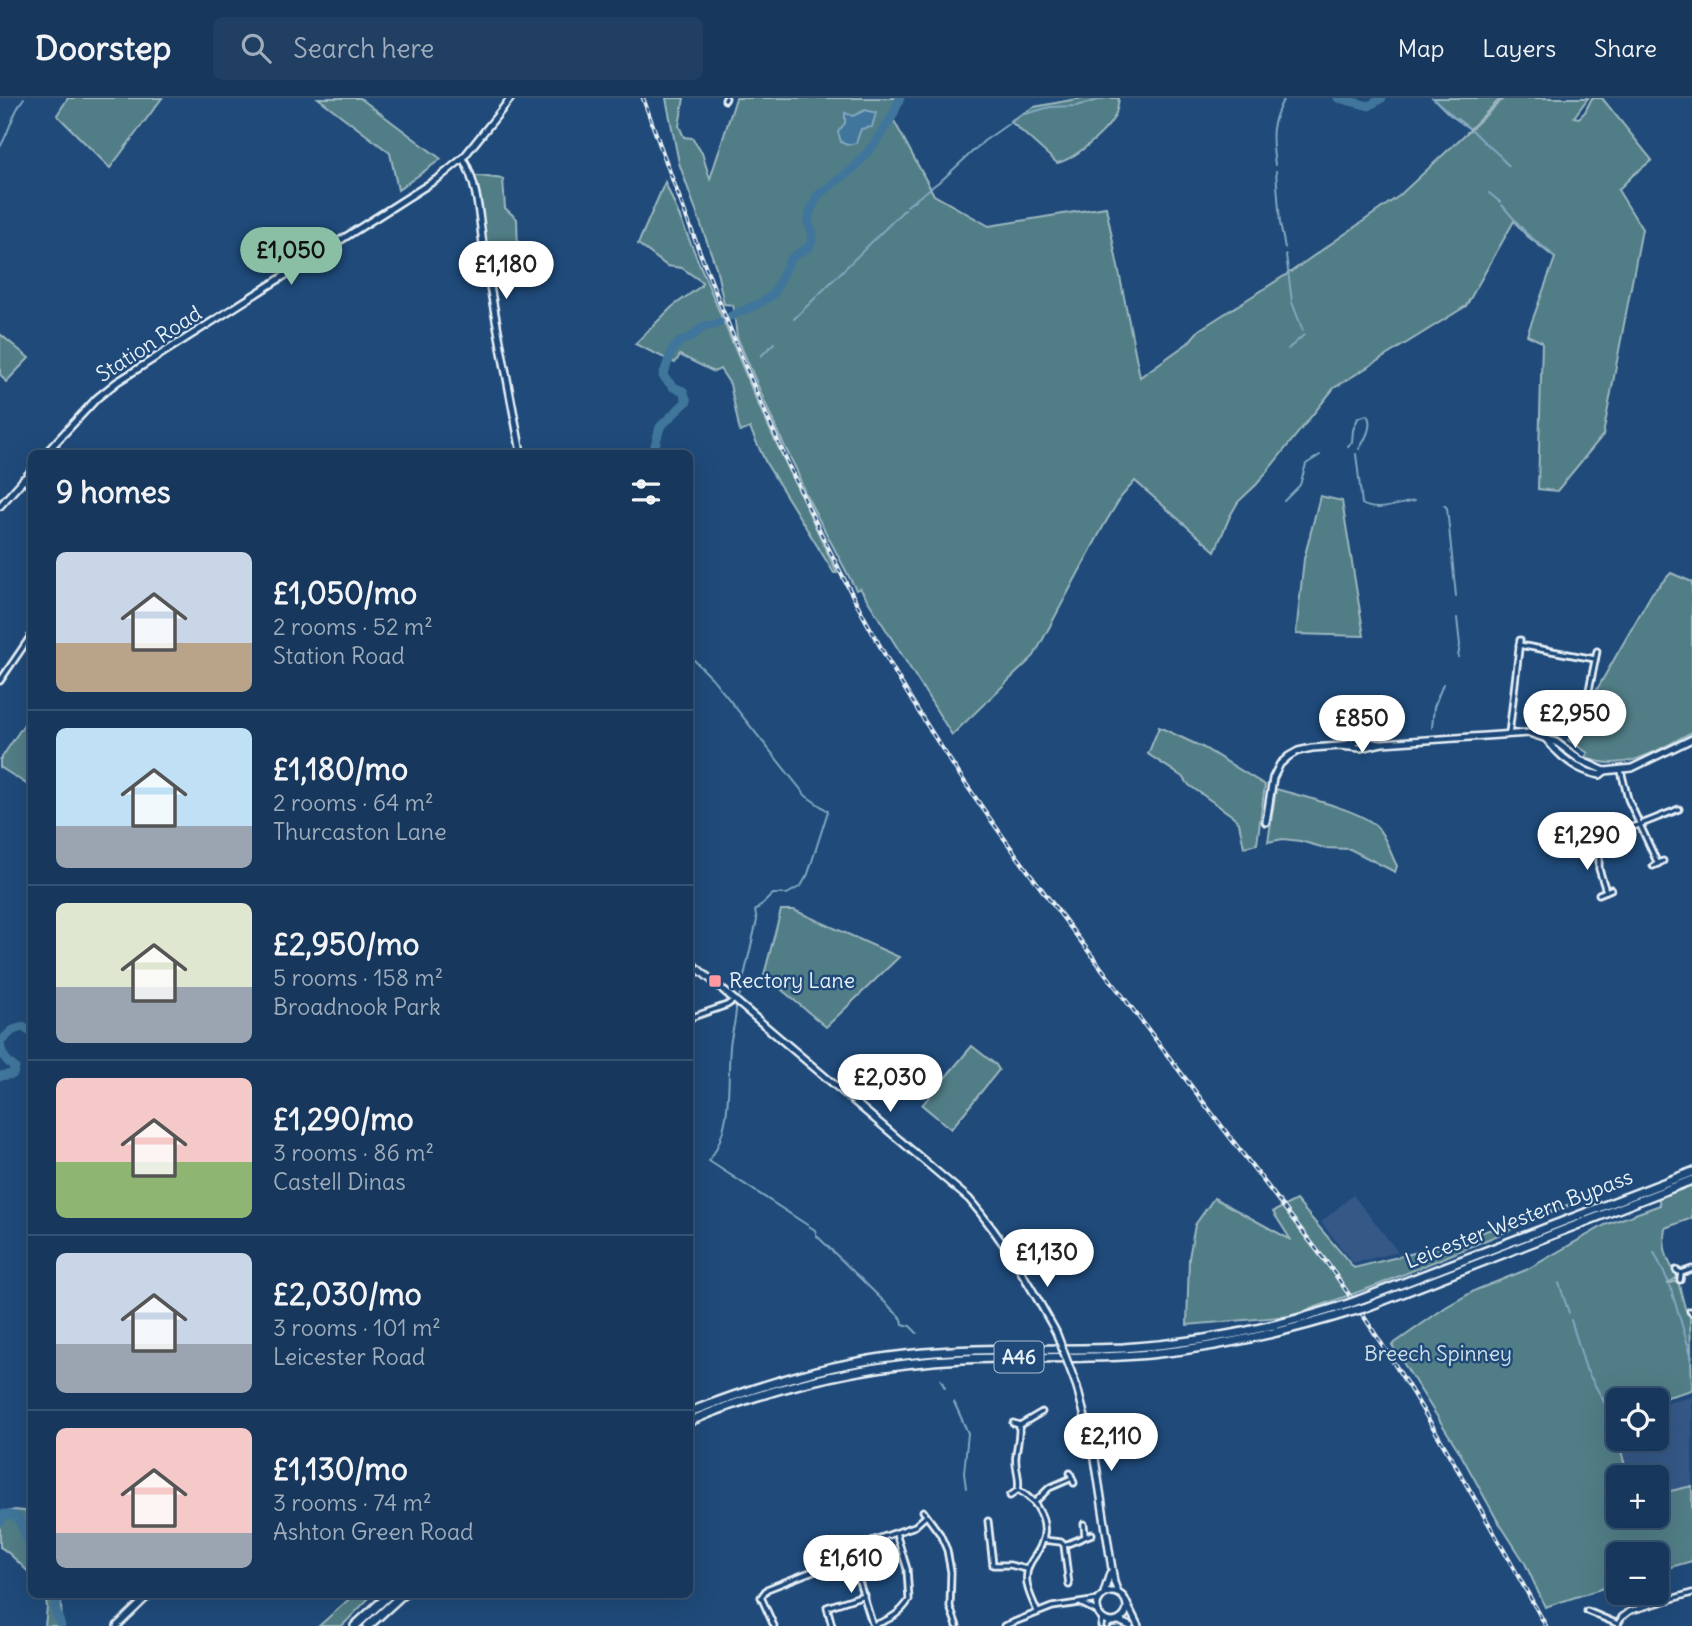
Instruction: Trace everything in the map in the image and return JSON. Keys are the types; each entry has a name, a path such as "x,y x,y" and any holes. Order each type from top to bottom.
{"highway":[{"name":"Leicester Western Bypass","path":"1361,1304 1692,1171"},
{"name":"Leicester Western Bypass","path":"1361,1304 1692,1180"},
{"name":"A46","path":"693,1420 778,1390 854,1371 962,1359 1076,1358 1167,1352 1256,1338 1361,1304"},
{"name":"A46","path":"693,1411 776,1381 881,1358 948,1351 1084,1349 1171,1343 1254,1330 1350,1308"},
{"path":"355,1626 386,1598"},
{"path":"368,1626 399,1598"}],"street":[{"name":"Station Road","path":"49,450 97,398 117,382 440,177 463,158 511,98"},
{"path":"463,158 473,178 483,248 520,450"},
{"path":"0,506 28,474"},
{"path":"23,479 28,483"},
{"path":"0,681 28,640"},
{"path":"1509,734 1519,643 1595,659"},
{"path":"1577,706 1589,690 1597,651"},
{"path":"1266,822 1273,778 1283,760 1301,750 1340,746 1360,748 1382,743 1529,733 1546,739 1567,761 1581,770 1600,775 1605,771 1621,771 1643,764 1692,739"},
{"path":"1621,771 1626,792 1658,864"},
{"path":"1557,836 1558,827 1599,834 1616,833 1679,809"},
{"path":"1599,834 1599,869 1605,891"},
{"path":"1599,894 1611,889"},
{"path":"693,965 969,1199 992,1226 1056,1332 1077,1387 1092,1443 1111,1566 1118,1593"},
{"path":"693,1017 734,1000"},
{"path":"1012,1257 1025,1246"},
{"path":"1681,1273 1692,1269"},
{"path":"1676,1270 1681,1273"},
{"path":"1680,1280 1681,1273"},
{"path":"1013,1423 1019,1425 1042,1412"},
{"path":"1010,1496 1018,1490 1020,1477 1016,1456 1019,1425"},
{"path":"1035,1502 1049,1488 1072,1478"},
{"path":"1018,1490 1035,1502 1042,1520 1043,1539 1027,1569 1028,1590 1037,1611"},
{"path":"923,1511 940,1534 947,1550 951,1572 950,1607 957,1626"},
{"path":"774,1626 761,1597 764,1592 818,1569 860,1545 915,1526 926,1516"},
{"path":"988,1521 993,1540 993,1571"},
{"path":"1084,1524 1085,1536"},
{"path":"842,1556 856,1572 873,1625 901,1611 909,1600 907,1569 896,1534"},
{"path":"1064,1545 1092,1534"},
{"path":"1043,1539 1064,1545 1069,1585"},
{"path":"993,1565 1027,1569"},
{"path":"1098,1612 1111,1566"},
{"path":"1004,1626 1037,1611 1080,1603 1112,1592 1124,1597 1138,1626"},
{"path":"1586,1611 1618,1625 1622,1616 1630,1611 1692,1593"},
{"path":"832,1626 827,1607 864,1595"},
{"path":"117,1626 146,1598"},
{"path":"1080,1603 1098,1612 1109,1624 1119,1621 1127,1612 1127,1604"},
{"path":"1101,1626 1102,1618"},
{"path":"1119,1621 1130,1626"}],"shaded area":[{"path":"865,110 876,113 872,127 861,129 856,143 847,145 841,142 838,132 845,123 845,113 853,116"},
{"path":"1353,1195 1398,1252 1353,1263 1321,1222"},
{"path":"1692,1397 1692,1486 1669,1491 1669,1465 1625,1465 1621,1451 1669,1451 1669,1402"}],"green space":[{"path":"68,98 162,98 110,168 57,115"},
{"path":"318,98 360,98 441,159 398,190 390,153"},
{"path":"666,98 684,98 679,126 684,137 692,138 702,153 710,179 736,98 896,98 892,117 934,195 989,226 1106,207 1140,377 1188,343 1199,330 1292,271 1399,196 1504,98 1588,98 1574,117 1579,118 1592,98 1602,98 1652,160 1618,190 1642,229 1603,435 1557,491 1538,489 1542,342 1527,335 1555,258 1526,235 1514,221 1466,306 1334,388 1257,484 1238,502 1215,551 1135,481 1121,497 1104,525 1034,656 952,735 860,588 856,590 805,493 778,433 737,337 733,305 724,304 716,267 679,163"},
{"path":"1082,98 1119,98 1115,115 1103,132 1088,146 1064,161 1057,163 1010,121 1034,107"},
{"path":"1433,98 1501,98 1470,129"},
{"path":"471,175 503,179 505,208 517,219 518,251 508,269 488,260"},
{"path":"665,182 759,406 837,573 834,573 766,463 750,428 740,432 730,384 720,369 714,372 680,355 675,363 635,344 672,307 701,286 702,282 682,268 667,266 638,244"},
{"path":"0,334 29,358 6,382 0,374"},
{"path":"1320,496 1342,501 1364,636 1296,634 1304,559"},
{"path":"1671,573 1692,582 1692,732 1641,758 1614,763 1585,757 1588,753 1568,740 1652,593"},
{"path":"28,718 28,785 0,767 0,760"},
{"path":"1159,727 1204,748 1265,785 1257,844 1244,847 1239,823 1234,817 1148,754"},
{"path":"1276,789 1329,804 1368,820 1376,826 1385,840 1397,866 1395,872 1350,849 1325,848 1283,839 1268,842"},
{"path":"781,910 794,910 899,957 826,1027 764,975"},
{"path":"972,1046 999,1070 951,1129 922,1105"},
{"name":"Breech Spinney","path":"1692,1184 1692,1218 1665,1228 1664,1242 1668,1260 1678,1277 1667,1284 1678,1281 1685,1308 1690,1316 1692,1390 1669,1397 1669,1388 1606,1388 1606,1451 1621,1451 1625,1465 1606,1465 1606,1528 1669,1528 1669,1491 1692,1486 1692,1561 1669,1568 1669,1542 1606,1542 1606,1587 1545,1607 1525,1563 1392,1345 1446,1307 1476,1290 1526,1270 1605,1225 1660,1205 1658,1197"},
{"path":"1214,1198 1291,1240 1273,1212 1296,1200 1354,1268 1426,1250 1580,1201 1378,1285 1291,1316 1187,1325 1189,1258 1195,1225"},
{"path":"15,1510 28,1512 28,1571 0,1547 0,1514"},
{"path":"46,1598 63,1598 62,1626 45,1626"},
{"path":"369,1598 342,1626 319,1626 348,1600"}],"waterway":[{"path":"0,147 24,98"},
{"path":"731,316 773,295 791,258 809,247 812,231 808,223 818,195 854,168 875,143 893,115 900,98"},
{"path":"1025,114 1106,98"},
{"path":"1275,165 1273,130 1284,98"},
{"path":"1338,98 1369,106 1382,98"},
{"path":"1433,98 1453,116"},
{"path":"907,206 944,178 984,141 1021,115"},
{"path":"1456,118 1468,127"},
{"path":"1472,130 1485,143"},
{"path":"1487,144 1500,156"},
{"path":"1501,158 1509,166"},
{"path":"1276,171 1285,248"},
{"path":"1489,193 1500,202"},
{"path":"1502,205 1527,234 1551,253"},
{"path":"794,319 905,209"},
{"path":"1286,255 1292,302 1303,331"},
{"path":"654,450 660,427 687,401 683,391 673,387 663,376 672,350 704,326 719,322"},
{"path":"1288,349 1304,335"},
{"path":"761,356 774,343"},
{"path":"1348,446 1352,442 1358,418 1367,415 1369,428 1359,449"},
{"path":"1356,454 1362,504 1381,508 1414,501"},
{"path":"1284,501 1300,485 1306,464 1320,455"},
{"path":"1444,505 1447,508 1456,596"},
{"path":"1457,618 1460,645 1458,657"},
{"path":"693,659 712,678 806,796 828,811 808,874 801,886 787,894 773,894 755,911 757,920 739,998"},
{"path":"1432,728 1434,707 1443,684"},
{"path":"736,1008 730,1047 725,1120 717,1148 709,1161 815,1230 817,1236 902,1319 903,1324 910,1326 917,1333"},
{"path":"0,1076 13,1074 15,1068 4,1056 0,1042 13,1030 23,1027 28,1030"},
{"path":"1654,1252 1668,1281"},
{"path":"1559,1283 1569,1313"},
{"path":"1670,1286 1692,1358"},
{"path":"1571,1320 1586,1369 1606,1405"},
{"path":"941,1380 945,1388"},
{"path":"954,1402 968,1433 964,1473 966,1488"},
{"path":"0,1522 4,1514 18,1517 28,1541"},
{"path":"59,1598 55,1608 61,1626"}],"railway":[{"path":"643,98 695,241 782,451 849,588 910,698 965,783 1024,865 1327,1263 1386,1351 1441,1441 1546,1626"}],"place":[{"name":"Rectory Lane","path":"715,981"}]}
